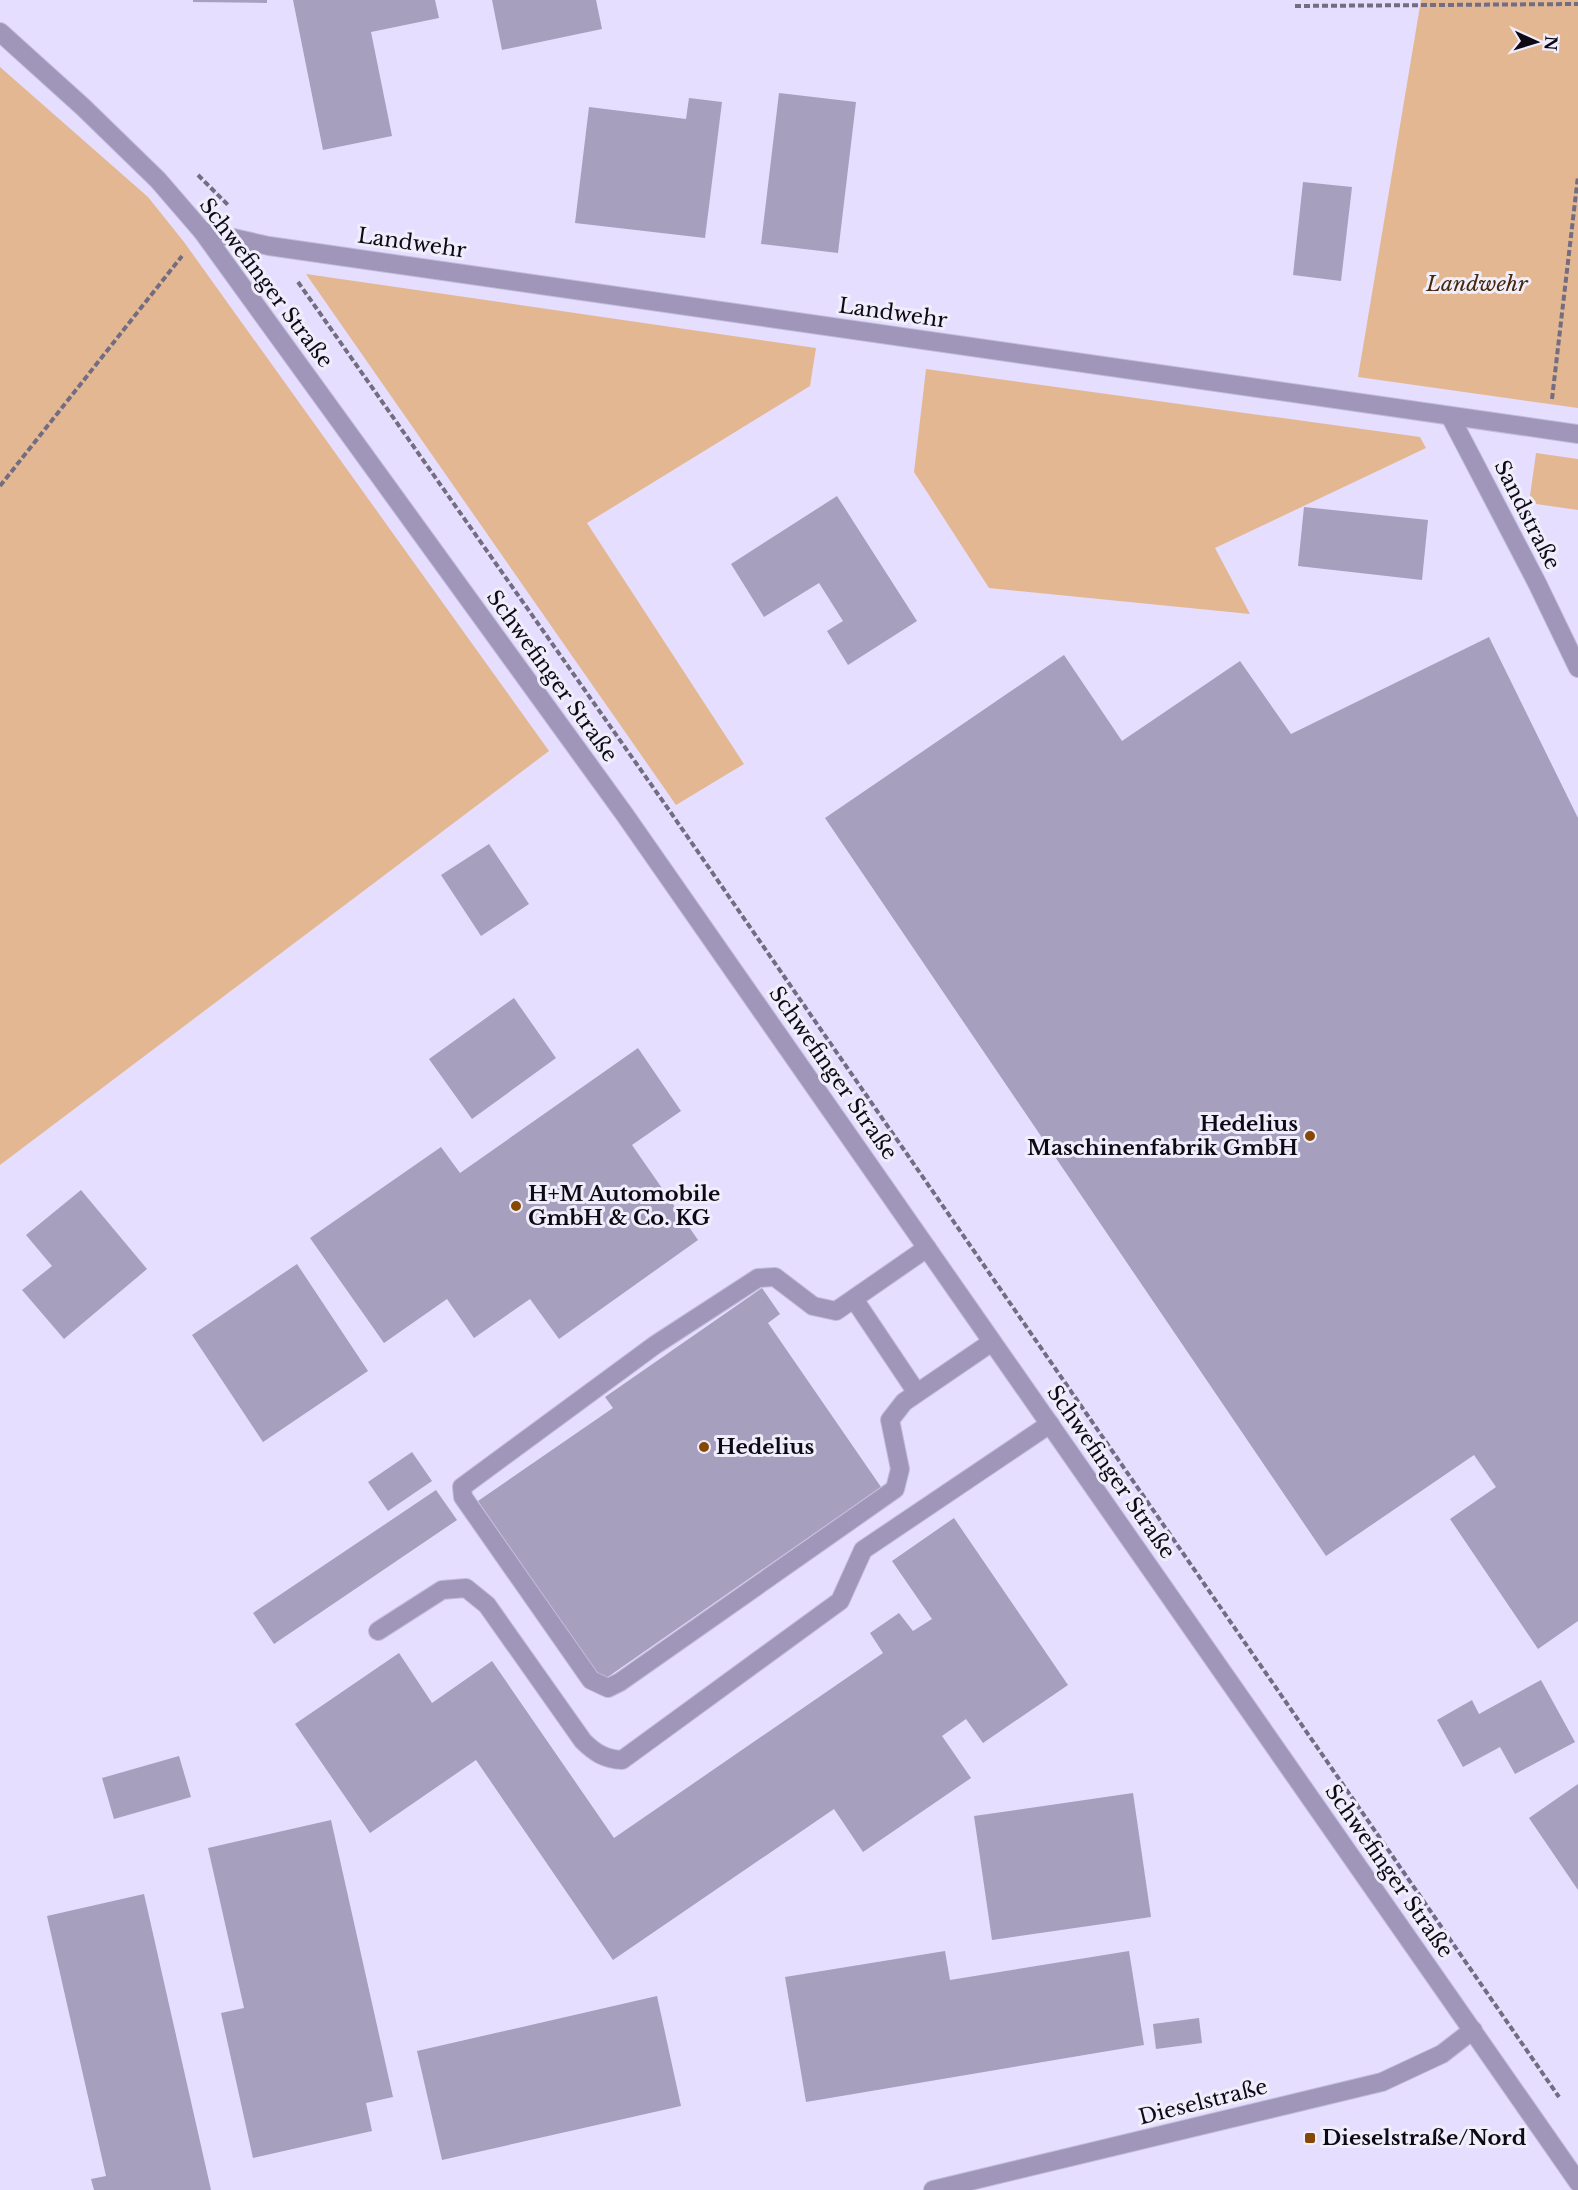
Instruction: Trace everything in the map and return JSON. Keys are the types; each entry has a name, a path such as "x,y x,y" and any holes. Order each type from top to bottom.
{"street":[{"name":"Schwefinger Straße","path":"0,33 83,106 158,180 202,231 625,815 1578,2182"},
{"name":"Landwehr","path":"202,231 269,246 1578,434"},
{"name":"Sandstraße","path":"1450,416 1537,583 1578,668"},
{"path":"927,1248 836,1311 813,1306 775,1277 758,1278 655,1345 462,1487 463,1497 591,1680 608,1688 620,1682 895,1489 900,1469 890,1420 904,1402 992,1342"},
{"path":"854,1299 917,1393"},
{"path":"378,1631 442,1590 466,1588 487,1605 583,1741 594,1752 609,1759 622,1760 840,1601 863,1551 1050,1424"},
{"name":"Dieselstraße","path":"933,2190 1382,2082 1442,2054 1473,2030"}],"path":[{"path":"1295,6 1578,4"},
{"path":"1549,430 1578,176"},
{"path":"0,486 202,231"},
{"path":"269,246 311,298 669,810 1565,2106"}],"green space":[{"name":"Landwehr","path":"1421,0 1578,0 1578,408 1358,377"},
{"path":"0,67 148,197 184,242 549,751 0,1165"},
{"path":"306,274 816,348 810,386 587,523 744,764 676,805"},
{"path":"926,369 1420,437 1426,448 1215,548 1250,614 989,588 914,472"},
{"path":"1536,453 1578,459 1578,510 1529,503"}],"building":[{"path":"193,0 267,0 267,3 193,2"},
{"path":"293,0 435,0 439,18 371,32 392,136 323,150"},
{"path":"492,0 596,0 602,29 502,50"},
{"path":"779,93 856,102 838,253 761,244"},
{"path":"689,98 722,102 705,238 575,223 589,107 686,119"},
{"path":"1303,182 1352,187 1341,281 1293,275"},
{"path":"837,496 917,621 848,665 827,631 843,621 819,583 764,617 731,564"},
{"path":"1304,507 1428,520 1422,580 1298,566"},
{"name":"Hedelius Maschinenfabrik GmbH","path":"1489,637 1578,818 1578,1621 1538,1649 1450,1519 1496,1487 1474,1455 1326,1556 825,818 1064,655 1122,741 1240,661 1291,734"},
{"path":"489,844 529,904 481,936 441,875"},
{"path":"514,998 556,1058 472,1119 429,1059"},
{"name":"H+M Automobile GmbH & Co. KG","path":"638,1048 681,1111 632,1145 698,1240 559,1339 530,1299 474,1338 447,1299 384,1343 310,1238 441,1147 460,1173"},
{"path":"81,1190 147,1269 64,1339 22,1290 52,1266 26,1235"},
{"path":"297,1264 368,1371 263,1442 192,1335"},
{"name":"Hedelius","path":"762,1288 780,1314 768,1323 881,1487 602,1681 478,1501 613,1408 605,1397"},
{"path":"412,1452 432,1481 388,1511 368,1482"},
{"path":"436,1490 457,1520 274,1644 253,1613"},
{"path":"954,1518 1068,1685 983,1743 966,1719 942,1736 971,1778 863,1852 834,1809 613,1960 476,1760 370,1833 295,1724 399,1653 432,1703 492,1661 614,1838 883,1653 870,1633 899,1613 913,1631 932,1619 892,1561"},
{"path":"1541,1680 1575,1742 1515,1774 1500,1747 1463,1767 1437,1720 1472,1700 1479,1714"},
{"path":"179,1756 191,1797 114,1819 102,1778"},
{"path":"1578,1784 1578,1890 1529,1818"},
{"path":"1133,1793 1151,1917 992,1940 974,1816"},
{"path":"331,1820 393,2097 366,2103 372,2131 253,2158 221,2013 244,2008 208,1848"},
{"path":"144,1894 211,2190 94,2190 91,2179 106,2176 47,1916"},
{"path":"945,1951 950,1980 1129,1951 1144,2045 806,2102 785,1977"},
{"path":"657,1996 681,2106 442,2160 417,2051"},
{"path":"1199,2018 1202,2043 1156,2049 1153,2024"}],"place":[{"name":"Hedelius Maschinenfabrik GmbH","path":"1310,1136"},
{"name":"H+M Automobile GmbH & Co. KG","path":"516,1206"},
{"name":"Hedelius","path":"704,1447"},
{"name":"Dieselstraße/Nord","path":"1310,2138"}]}
